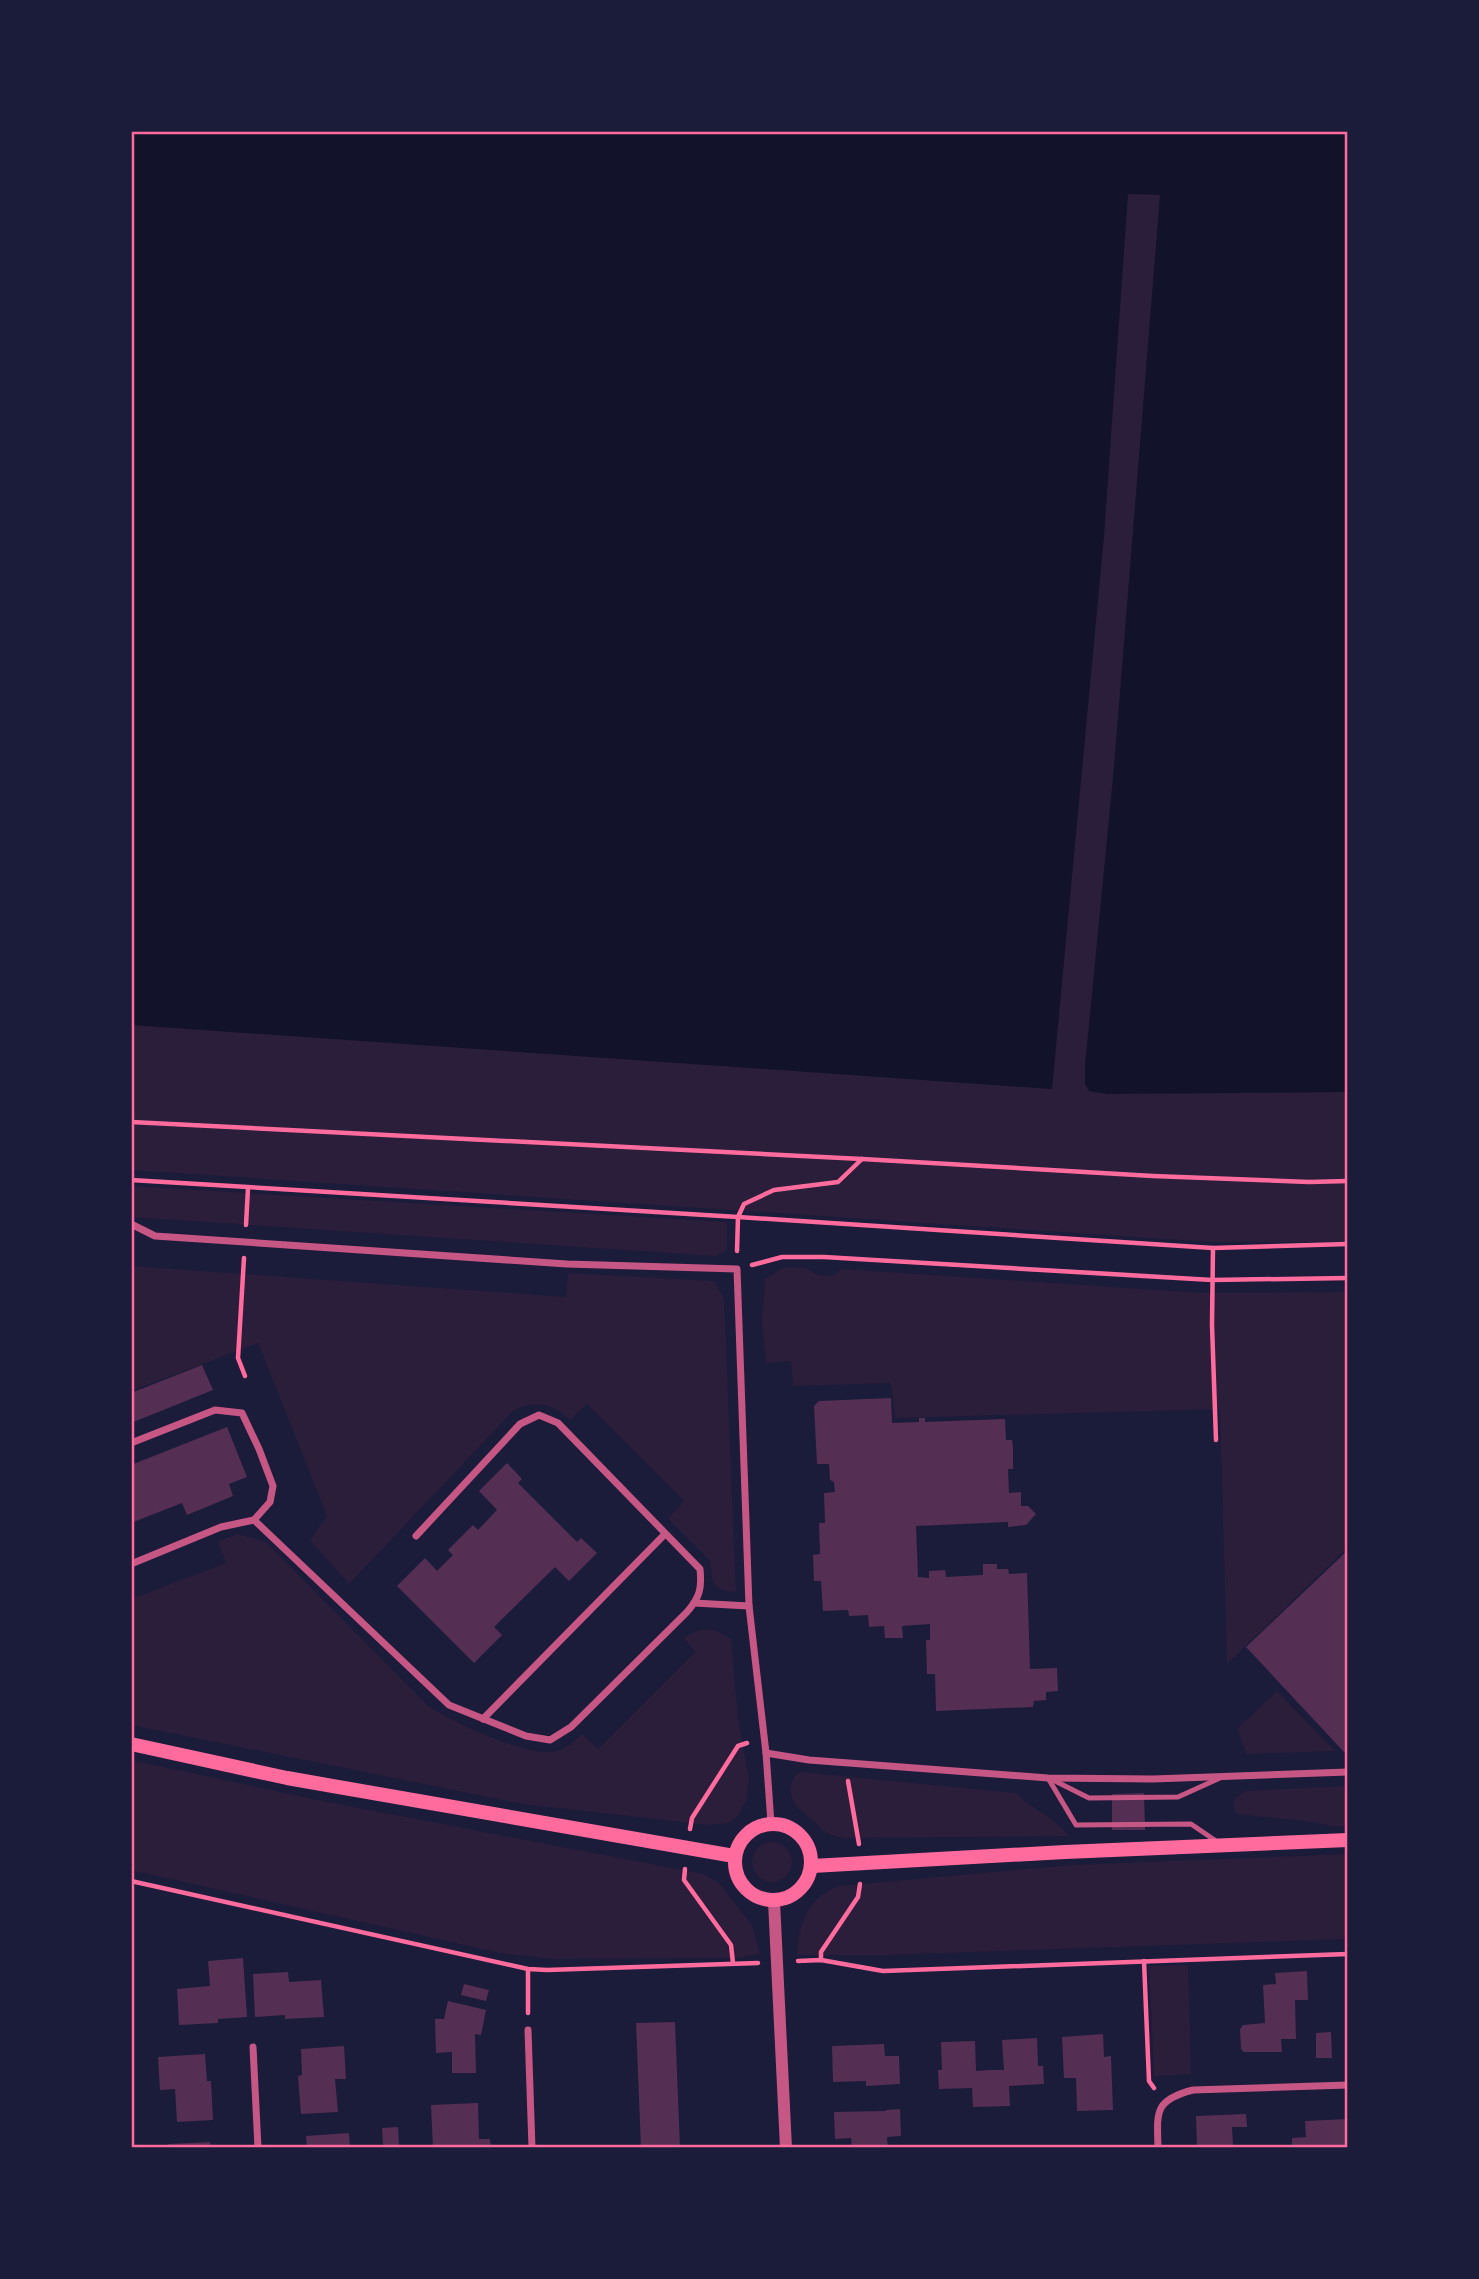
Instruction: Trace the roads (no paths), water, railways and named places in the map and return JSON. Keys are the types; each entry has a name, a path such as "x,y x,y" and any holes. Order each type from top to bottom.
{"main road":[{"path":"131,1744 287,1778 734,1856"},
{"path":"771,1823 792,1828 808,1844 812,1866 806,1884 792,1896 774,1901 752,1895 737,1878 734,1856 741,1839 754,1828 771,1823"},
{"path":"812,1866 1348,1840"}],"street":[{"path":"131,1224 155,1236 567,1264 737,1269 748,1606 766,1753 771,1823"},
{"path":"131,1443 215,1410 242,1413 273,1486 270,1502 254,1520 221,1527 131,1564"},
{"path":"254,1520 449,1705 526,1736 550,1740 571,1727 695,1603 702,1587 700,1569 558,1423 539,1415 520,1424 416,1536"},
{"path":"483,1720 666,1534"},
{"path":"695,1603 748,1606"},
{"path":"766,1753 809,1760 1048,1778 1153,1780 1348,1772"},
{"path":"774,1901 786,2148"},
{"path":"528,2030 532,2148"},
{"path":"253,2047 258,2148"},
{"path":"1158,2148 1157,2120 1163,2103 1174,2095 1193,2090 1348,2085"}],"lane":[{"path":"1048,1778 1089,1798 1178,1797 1220,1778"},
{"path":"1048,1778 1076,1825 1191,1824 1221,1845"}]}
